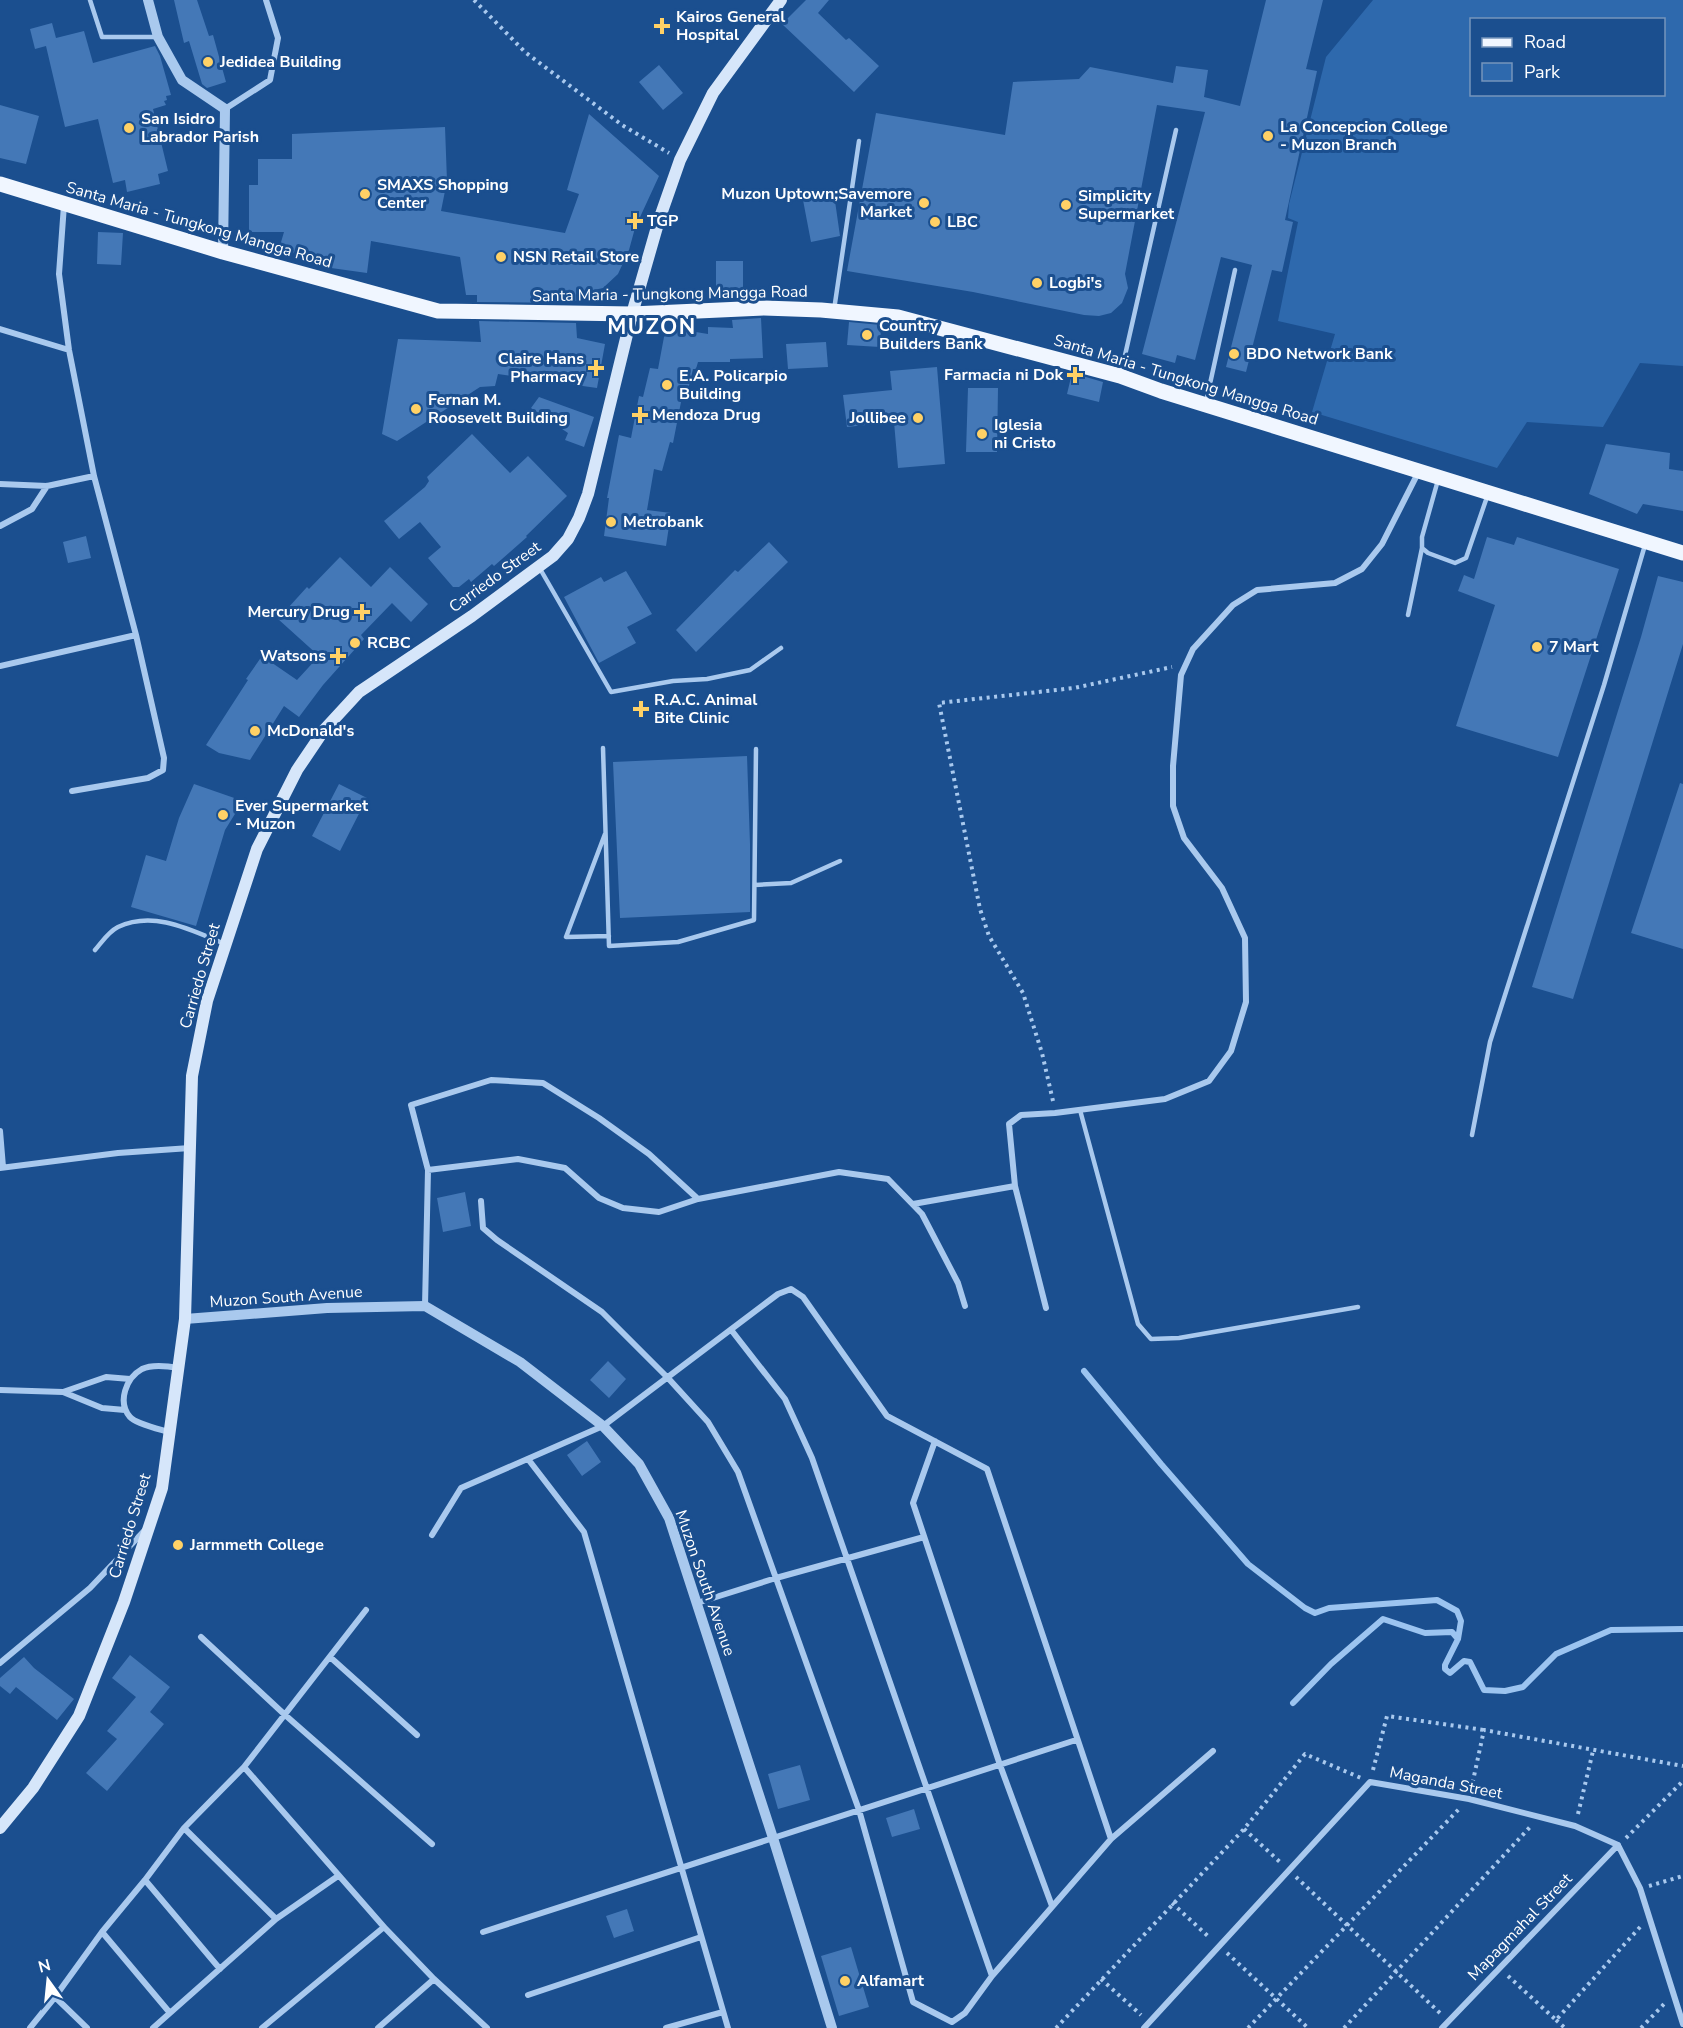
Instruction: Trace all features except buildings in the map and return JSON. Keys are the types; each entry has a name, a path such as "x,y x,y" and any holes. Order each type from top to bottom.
{"main road":[{"name":"Carriedo Street","path":"0,1828 33,1788 79,1716 152,1523 162,1488 185,1319 192,1076 207,1001 257,849 297,770 324,730 359,692 472,616 539,567 553,556 568,539 588,494 632,314 659,220 680,160 713,93 777,2"},
{"name":"Santa Maria - Tungkong Mangga Road","path":"0,184 223,252 438,311 632,314 764,308 898,317 1120,376 1683,553"}],"street":[{"path":"148,0 158,37 182,80 225,110"},
{"path":"225,110 270,80 278,38 266,0"},
{"path":"223,252 225,110"},
{"path":"64,205 59,274 69,350 94,476 136,635 164,758 163,770 148,778 72,791"},
{"path":"0,329 69,350"},
{"path":"1046,1308 1015,1186 1009,1124 1021,1115 1165,1099 1209,1081 1231,1052 1246,1002 1245,938 1222,888 1184,838 1173,806 1173,766 1180,675 1193,650 1233,605 1257,590 1335,583 1362,569 1382,544 1419,471"},
{"path":"0,484 47,486 94,476"},
{"path":"0,526 32,509 47,486"},
{"path":"0,666 136,635"},
{"path":"425,1306 428,1170 411,1105 491,1080 543,1083 599,1118 649,1154 698,1199"},
{"path":"0,1131 2,1167 118,1153 190,1148"},
{"path":"428,1170 518,1159 565,1168 598,1198 623,1208 659,1212 698,1199 839,1172 888,1179 922,1214 953,1273 965,1306"},
{"path":"912,1204 1015,1186"},
{"path":"481,1201 483,1228 602,1312 708,1422 738,1472 859,1810 913,2002 952,2022 965,2013 992,1976 1111,1839 1213,1751"},
{"path":"432,1535 461,1488 603,1426 732,1331 778,1294 791,1289 803,1297 886,1416 987,1469 1111,1839"},
{"name":"Muzon South Avenue","path":"185,1319 327,1308 425,1306 520,1362 603,1426 639,1464 669,1518 832,2028"},
{"path":"732,1331 785,1399 812,1458 992,1976"},
{"path":"169,1432 132,1419 125,1410 125,1389 130,1378 143,1368 166,1366 180,1368"},
{"path":"63,1392 106,1377 130,1378"},
{"path":"0,1390 63,1392 102,1408 125,1410"},
{"path":"935,1441 913,1503 1000,1765 1053,1906"},
{"path":"528,1459 584,1532 728,2028"},
{"path":"0,1663 90,1588 152,1523"},
{"path":"697,1603 776,1578 924,1538"},
{"path":"30,2028 184,1828 244,1767 366,1610"},
{"path":"201,1637 284,1714 432,1844"},
{"path":"330,1657 417,1735"},
{"path":"483,1932 1076,1740"},
{"path":"244,1767 384,1927 434,1979 487,2028"},
{"name":"Maganda Street","path":"1147,2025 1370,1782 1469,1799 1540,1817 1575,1826 1618,1845"},
{"path":"184,1828 276,1919"},
{"path":"1618,1845 1640,1888 1683,2024"},
{"name":"Mapagmahal Street","path":"1442,2028 1618,1845"},
{"path":"153,2028 276,1919 338,1876"},
{"path":"145,1880 220,1968"},
{"path":"262,2028 384,1927"},
{"path":"102,1932 170,2013"},
{"path":"528,1995 701,1937"},
{"path":"378,2028 434,1979"},
{"path":"55,1997 87,2028"},
{"path":"666,2028 723,2012"}],"lane":[{"path":"90,0 102,37 158,37"},
{"path":"1120,376 1176,130"},
{"path":"834,311 860,141"},
{"path":"1205,404 1235,270"},
{"path":"1408,615 1422,548 1422,537 1439,477"},
{"path":"1422,548 1428,553 1455,562 1466,558 1489,493"},
{"path":"1473,1135 1490,1042 1604,685 1646,541"},
{"path":"539,567 611,692 673,681 707,679 750,670 781,648"},
{"path":"603,748 609,946 678,942 754,920 756,749"},
{"path":"606,831 566,938 609,936"},
{"path":"755,885 791,883 840,861"},
{"path":"95,950 108,934 118,927 157,920 177,924 225,944"},
{"path":"1080,1110 1138,1324 1151,1339 1179,1338 1358,1307"}],"path":[{"path":"474,0 525,52 622,125 680,160"},
{"path":"1055,1113 1042,1053 1023,993 989,936 980,909 939,703 1074,688 1186,664"},
{"path":"1056,2028 1244,1829 1305,1754 1370,1782 1387,1716 1484,1730 1683,1766"},
{"path":"1248,2028 1469,1799 1484,1730"},
{"path":"1575,1826 1593,1751"},
{"path":"1618,1845 1683,1781"},
{"path":"1344,2028 1540,1817"},
{"path":"1244,1829 1346,1926 1397,1970 1448,2021"},
{"path":"1640,1888 1683,1876"},
{"path":"1172,1903 1308,2028"},
{"path":"1556,2020 1649,1917"},
{"path":"1499,1968 1565,2028"},
{"path":"1101,1979 1147,2025"},
{"path":"1641,2028 1674,1994"}],"green space":[{"path":"1373,0 1683,0 1683,366 1640,363 1603,427 1527,422 1497,468 1312,412 1335,334 1278,321 1298,222 1288,218 1289,204 1326,57"}],"waterway":[{"path":"1084,1371 1248,1564 1305,1608 1315,1613 1329,1608 1437,1600 1457,1611 1461,1621 1458,1639"},
{"path":"1293,1703 1331,1664 1383,1619 1425,1633 1452,1632 1458,1639 1445,1669 1450,1673 1464,1661 1470,1662 1484,1690 1505,1691 1523,1687 1556,1654 1611,1630 1683,1629"}],"place":[{"name":"Kairos General Hospital","path":"662,26"},
{"name":"Jedidea Building","path":"208,62"},
{"name":"San Isidro Labrador Parish","path":"129,128"},
{"name":"La Concepcion College - Muzon Branch","path":"1268,136"},
{"name":"SMAXS Shopping Center","path":"365,194"},
{"name":"Muzon Uptown;Savemore Market","path":"924,203"},
{"name":"Simplicity Supermarket","path":"1066,205"},
{"name":"TGP","path":"635,221"},
{"name":"LBC","path":"935,222"},
{"name":"NSN Retail Store","path":"501,257"},
{"name":"Logbi's","path":"1037,283"},
{"name":"Country Builders Bank","path":"867,335"},
{"name":"BDO Network Bank","path":"1234,354"},
{"name":"Claire Hans Pharmacy","path":"596,368"},
{"name":"Farmacia ni Dok","path":"1075,375"},
{"name":"E.A. Policarpio Building","path":"667,385"},
{"name":"Fernan M. Roosevelt Building","path":"416,409"},
{"name":"Mendoza Drug","path":"640,415"},
{"name":"Jollibee","path":"918,418"},
{"name":"Iglesia ni Cristo","path":"982,434"},
{"name":"Metrobank","path":"611,522"},
{"name":"Mercury Drug","path":"362,612"},
{"name":"RCBC","path":"355,643"},
{"name":"7 Mart","path":"1537,647"},
{"name":"Watsons","path":"338,656"},
{"name":"R.A.C. Animal Bite Clinic","path":"641,709"},
{"name":"McDonald's","path":"255,731"},
{"name":"Ever Supermarket - Muzon","path":"223,815"},
{"name":"Jarmmeth College","path":"178,1545"},
{"name":"Alfamart","path":"845,1981"}],"district":[{"name":"MUZON","path":"652,327"}]}
